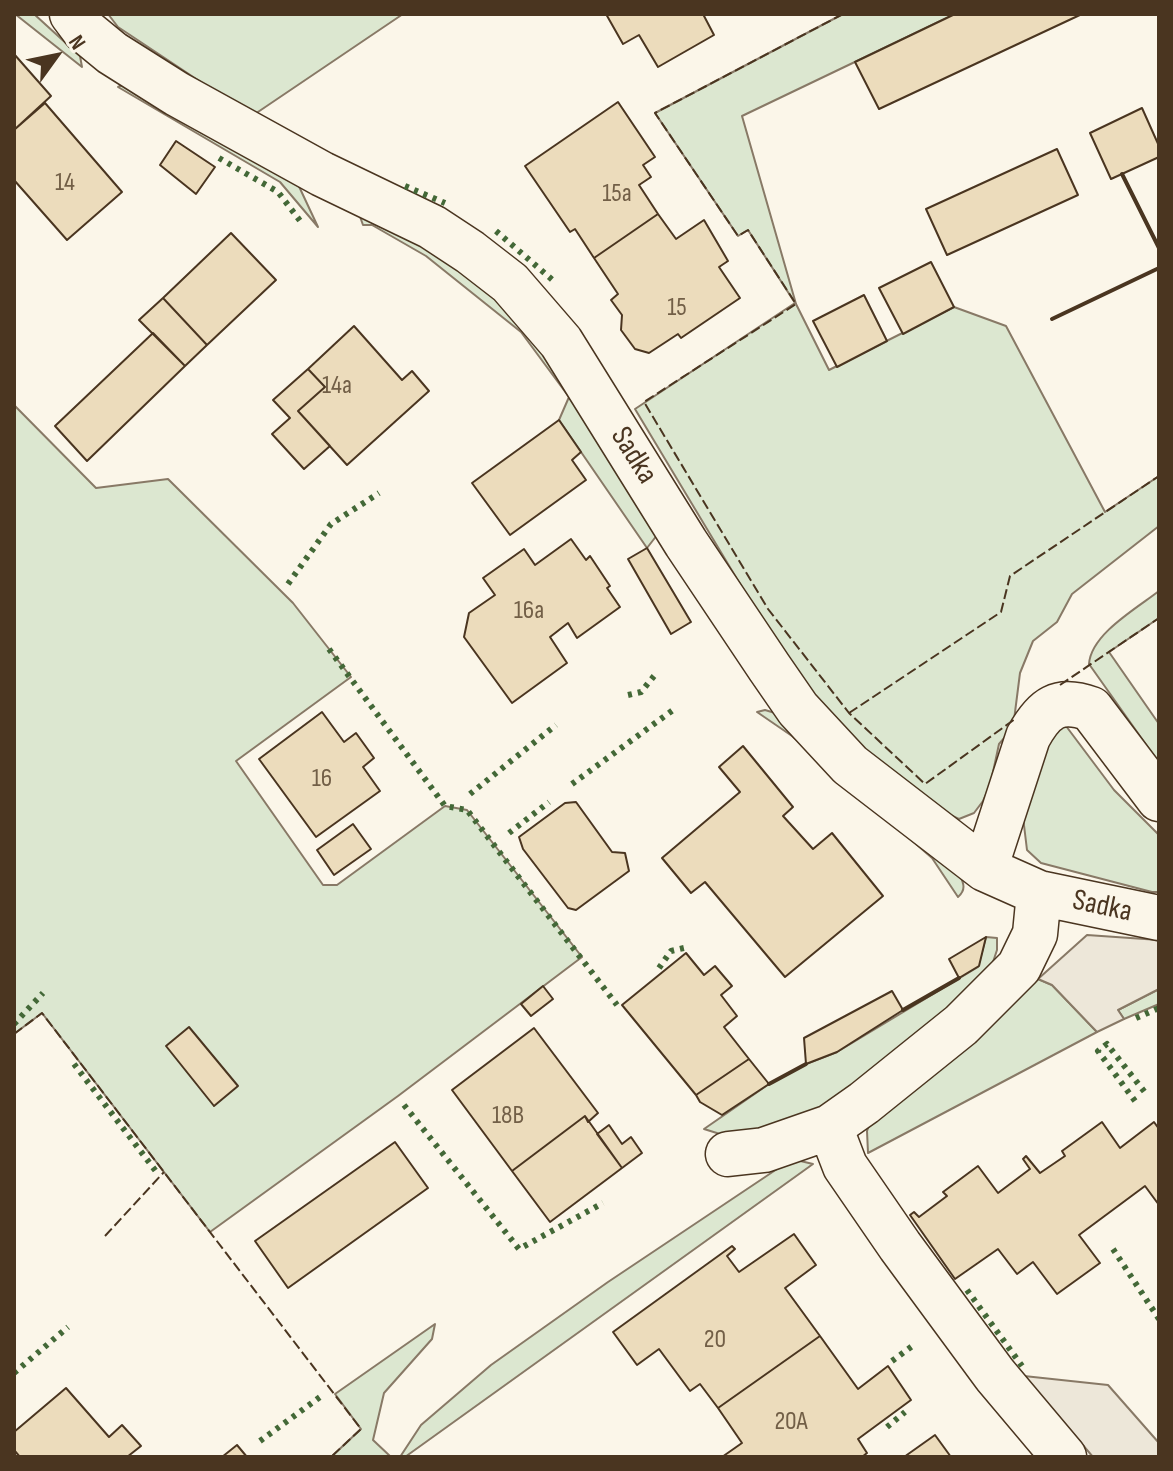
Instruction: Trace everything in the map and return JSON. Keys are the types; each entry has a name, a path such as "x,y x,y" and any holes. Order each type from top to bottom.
{"street":[{"name":"Sadka","path":"72,14 84,30 112,53 164,86 322,174 432,227 510,283 561,342 686,543 798,709 850,765 985,869 1039,893 1159,918"},
{"path":"985,869 1028,737 1038,718 1058,704 1074,703 1091,709 1159,799"},
{"path":"728,1154 764,1150 830,1127 961,1025 1019,967 1035,934 1039,893"},
{"path":"830,1127 845,1166 900,1246 995,1375 1064,1457"}],"green space":[{"path":"15,14 34,14 80,56 82,67"},
{"path":"108,14 403,14 252,116 118,27"},
{"path":"843,14 955,14 742,116 796,304 829,370 954,307 1006,326 1105,512 1159,476 1159,526 1072,594 1057,622 1033,641 1020,673 1013,728 999,744 990,786 974,813 959,819 908,789 827,717 749,599 635,409 795,303 748,230 738,236 655,113"},
{"path":"122,85 296,180 318,227 280,182 118,87"},
{"path":"358,211 439,250 513,308 661,530 647,548 559,420 569,397 521,332 426,256 372,225 363,225"},
{"path":"14,405 96,488 168,479 293,603 351,677 236,761 323,885 337,885 445,806 467,810 582,957 210,1232 42,1013 14,1034"},
{"path":"1159,591 1159,618 1109,652 1159,724 1159,763 1089,664 1092,653 1106,632"},
{"path":"765,710 775,713 960,875 964,887 961,894 958,897 932,858 792,736 757,712"},
{"path":"1053,726 1066,726 1114,790 1159,835 1159,892 1041,863 1027,850 1023,817"},
{"path":"986,937 997,938 997,950 989,974 965,998 823,1108 752,1134 720,1134 704,1129 769,1084 837,1052 978,967"},
{"path":"1038,979 1052,985 1097,1032 868,1153 867,1131 872,1117 972,1039"},
{"path":"1159,989 1159,1004 1124,1019 1118,1010"},
{"path":"792,1159 813,1164 405,1457 400,1457 421,1425 491,1365 608,1282"},
{"path":"435,1324 432,1339 384,1393 373,1440 391,1457 331,1457 361,1429 335,1394"}],"shaded area":[{"path":"1087,935 1159,940 1159,989 1118,1010 1124,1019 1097,1032 1052,985 1038,979"},
{"path":"1024,1376 1108,1385 1159,1443 1159,1457 1093,1457"}],"building":[{"path":"606,14 703,14 714,35 658,67 639,35 623,44"},
{"path":"955,14 1082,14 879,109 855,62"},
{"path":"14,54 51,96 14,130"},
{"path":"618,102 655,157 643,165 651,177 639,185 658,214 594,258 575,229 570,232 525,166"},
{"path":"45,103 122,192 67,240 14,180 14,130"},
{"path":"1142,108 1159,146 1159,157 1111,179 1090,133"},
{"path":"176,141 215,167 196,194 160,165"},
{"path":"1057,149 1078,195 947,255 926,209"},
{"path":"658,214 676,239 704,220 728,261 719,267 740,298 681,338 678,334 649,353 635,349 621,330 622,315 611,300 618,294 594,258"},
{"path":"231,233 276,280 207,345 163,298"},
{"path":"931,262 954,307 903,334 879,288"},
{"path":"864,295 887,341 837,367 813,321"},
{"path":"163,298 207,345 185,366 139,320"},
{"path":"354,326 402,380 412,371 429,391 347,465 298,411 325,387 308,369"},
{"path":"153,333 185,366 87,461 55,426"},
{"path":"308,369 325,387 298,411 330,446 304,469 272,434 290,418 273,400"},
{"path":"559,420 581,452 572,460 586,480 510,535 472,483"},
{"path":"571,539 586,560 590,556 620,607 577,638 568,623 550,637 567,663 512,703 464,637 469,613 495,595 483,578 524,549 535,565"},
{"path":"647,548 691,622 671,634 628,559"},
{"path":"322,712 344,742 356,733 374,758 363,767 380,791 316,837 259,759"},
{"path":"743,746 793,807 783,816 813,849 832,833 883,896 785,977 705,882 691,893 662,858 740,792 719,767"},
{"path":"576,802 612,852 625,853 629,871 576,910 568,908 523,849 519,837 565,803"},
{"path":"353,824 371,849 334,875 317,850"},
{"path":"986,937 979,966 959,978 949,959"},
{"path":"686,953 704,975 715,966 732,986 721,995 737,1016 724,1027 749,1059 696,1095 622,1005"},
{"path":"543,986 553,999 531,1016 521,1004"},
{"path":"892,991 903,1010 837,1052 806,1064 804,1038"},
{"path":"189,1027 238,1086 214,1106 166,1046"},
{"path":"534,1028 598,1113 588,1122 585,1116 512,1171 452,1090"},
{"path":"749,1059 769,1084 722,1115 700,1102 696,1095"},
{"path":"585,1116 622,1168 550,1222 512,1171"},
{"path":"1102,1122 1120,1148 1154,1122 1159,1129 1159,1205 1145,1186 1079,1235 1100,1263 1057,1294 1033,1262 1017,1274 998,1249 955,1279 910,1215 914,1212 919,1217 947,1196 943,1192 978,1166 998,1193 1030,1169 1023,1159 1026,1156 1040,1173 1065,1156 1062,1151"},
{"path":"609,1125 622,1144 631,1137 642,1153 622,1168 597,1134"},
{"path":"395,1142 428,1188 288,1288 255,1241"},
{"path":"794,1234 816,1265 785,1288 820,1336 718,1408 700,1384 690,1391 659,1349 637,1365 613,1332 732,1246 735,1249 727,1256 739,1272"},
{"path":"820,1336 858,1389 888,1366 911,1400 858,1439 867,1453 862,1457 722,1457 742,1443 718,1408"},
{"path":"66,1388 109,1437 122,1425 141,1446 127,1457 20,1457 14,1450 14,1432"},
{"path":"935,1435 951,1457 904,1457"},
{"path":"237,1445 247,1457 222,1457"}],"hedge":[{"path":"219,158 278,192 301,222"},
{"path":"405,186 445,203"},
{"path":"496,231 556,283"},
{"path":"288,584 331,524 379,493"},
{"path":"329,649 445,806 467,810 617,1005"},
{"path":"628,695 641,692 654,676"},
{"path":"572,784 673,710"},
{"path":"470,794 556,725"},
{"path":"509,833 549,802"},
{"path":"659,968 671,951 684,948"},
{"path":"14,1024 43,993"},
{"path":"1136,1018 1159,1008"},
{"path":"1135,1101 1098,1051 1107,1044 1147,1095"},
{"path":"74,1064 158,1174"},
{"path":"404,1105 519,1249 603,1203"},
{"path":"1113,1249 1159,1319"},
{"path":"967,1290 1022,1366"},
{"path":"14,1373 68,1327"},
{"path":"892,1361 915,1344"},
{"path":"260,1441 320,1397"},
{"path":"887,1427 905,1412"}],"fence":[{"path":"843,14 655,113 738,236 748,230 796,304 644,402 768,609 849,713 925,784 1015,719"},
{"path":"849,713 1001,612 1010,576 1159,476"},
{"path":"1060,685 1159,618"},
{"path":"14,1034 42,1013 361,1429 331,1457"},
{"path":"105,1236 164,1172"}],"wall":[{"path":"1122,174 1159,248"},
{"path":"1052,319 1159,268"},
{"path":"903,1010 959,978"},
{"path":"769,1084 806,1064"}]}
